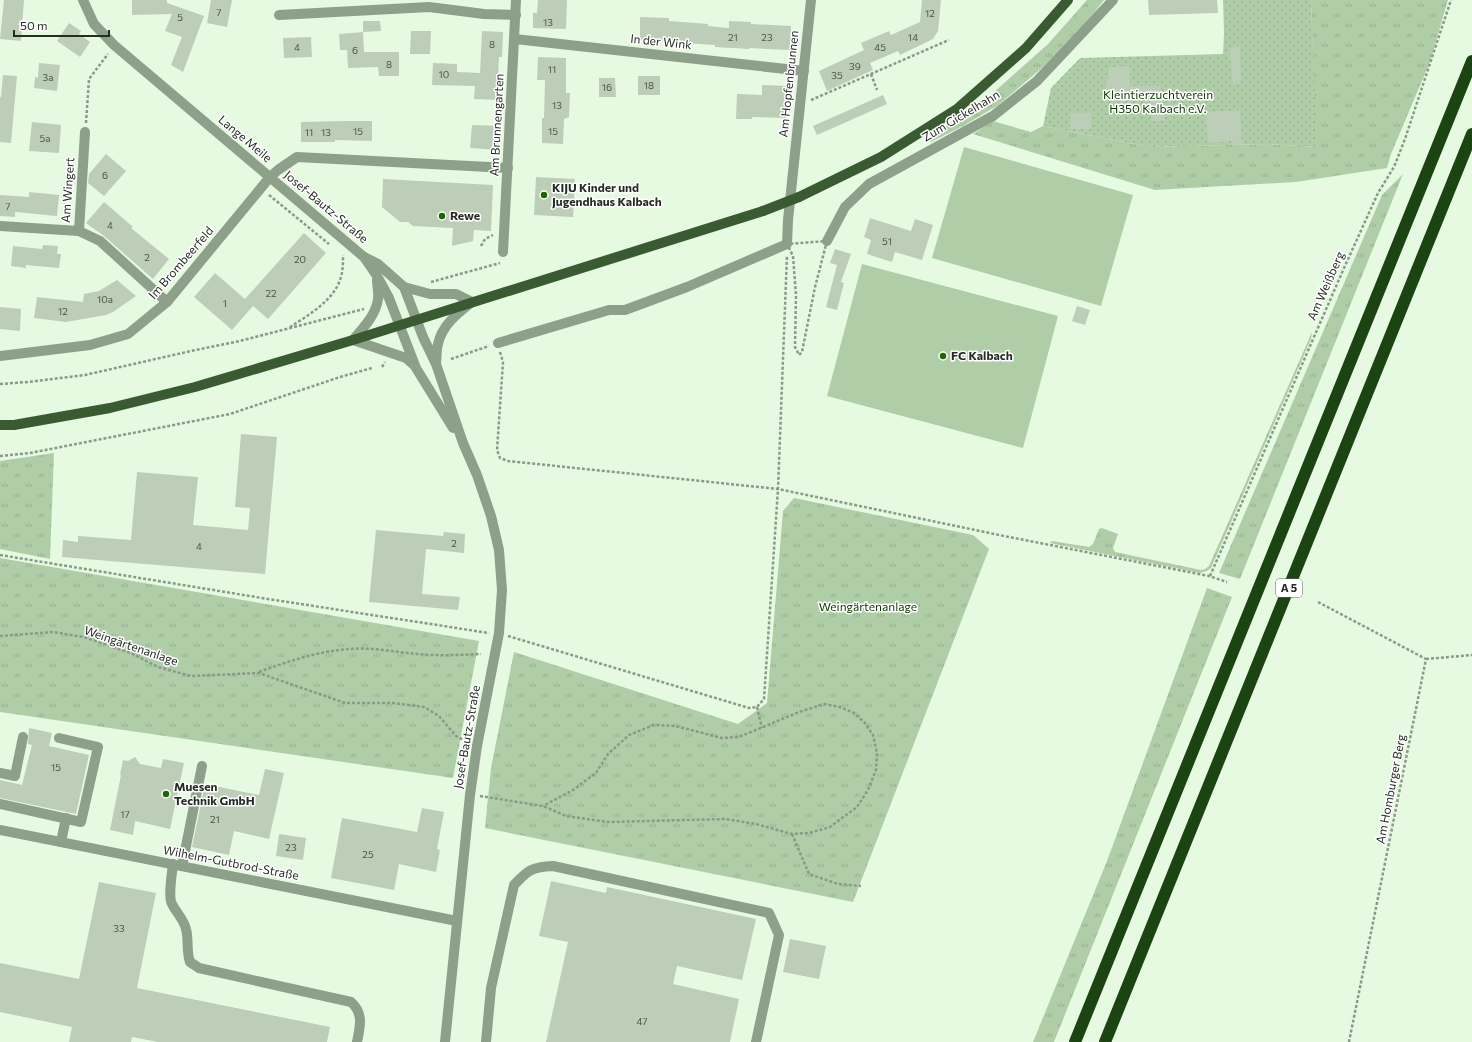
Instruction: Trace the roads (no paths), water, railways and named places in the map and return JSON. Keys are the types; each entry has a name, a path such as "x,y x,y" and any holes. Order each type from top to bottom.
{"highway":[{"name":"A 5","path":"1075,1042 1472,61"},
{"name":"A 5","path":"1105,1042 1472,134"}],"main road":[{"path":"0,425 110,408 195,387 353,340 763,211 799,197 881,157 957,109 1026,48 1068,0"}],"street":[{"name":"Lange Meile","path":"83,0 94,24 114,45 270,177 297,157 508,168"},
{"name":"Am Brunnengarten","path":"503,252 516,0"},
{"name":"Am Hopfenbrunnen","path":"498,343 609,310 625,310 687,287 787,244 792,172 811,0"},
{"name":"Zum Gickelhahn","path":"827,241 844,206 869,184 992,116 1038,81 1113,0"},
{"path":"279,15 429,7 484,14 516,15"},
{"name":"In der Wink","path":"515,39 804,72"},
{"name":"Am Wingert","path":"85,132 79,231 100,241 168,302"},
{"name":"Im Brombeerfeld","path":"0,356 90,344 128,334 168,302 270,177"},
{"name":"Josef-Bautz-Straße","path":"270,177 364,257 378,264 404,287 430,294 456,294 472,302 455,315 444,329 438,343 436,364"},
{"path":"0,226 79,231"},
{"name":"Josef-Bautz-Straße","path":"364,257 377,276 389,298 416,368 463,443"},
{"path":"353,340 368,322 374,310 378,299 377,276"},
{"name":"Josef-Bautz-Straße","path":"404,287 416,320 436,364 463,443 477,475 491,516 498,550 502,590 499,634 477,746 470,794 445,1042"},
{"name":"Josef-Bautz-Straße","path":"353,340 406,358 416,368"},
{"path":"0,773 15,776 22,737"},
{"path":"0,804 81,822 98,747 59,738"},
{"path":"202,766 178,865 171,876 171,903 186,927 188,942 187,953 190,962 199,968 351,1002 357,1007 360,1016 360,1027 357,1042"},
{"path":"61,842 66,818"},
{"name":"Wilhelm-Gutbrod-Straße","path":"0,830 457,921"},
{"path":"486,1042 491,988 514,885 525,873 531,870 538,867 553,866 769,913 779,936 756,1042"}],"place":[{"name":"KIJU Kinder und Jugendhaus Kalbach","path":"544,195"},
{"name":"Rewe","path":"442,216"},
{"name":"FC Kalbach","path":"943,356"},
{"name":"Muesen Technik GmbH","path":"166,794"}],"park label":[{"name":"Kleintierzuchtverein H350 Kalbach e.V.","path":"1158,102"},
{"name":"Weingärtenanlage","path":"868,607"}]}
